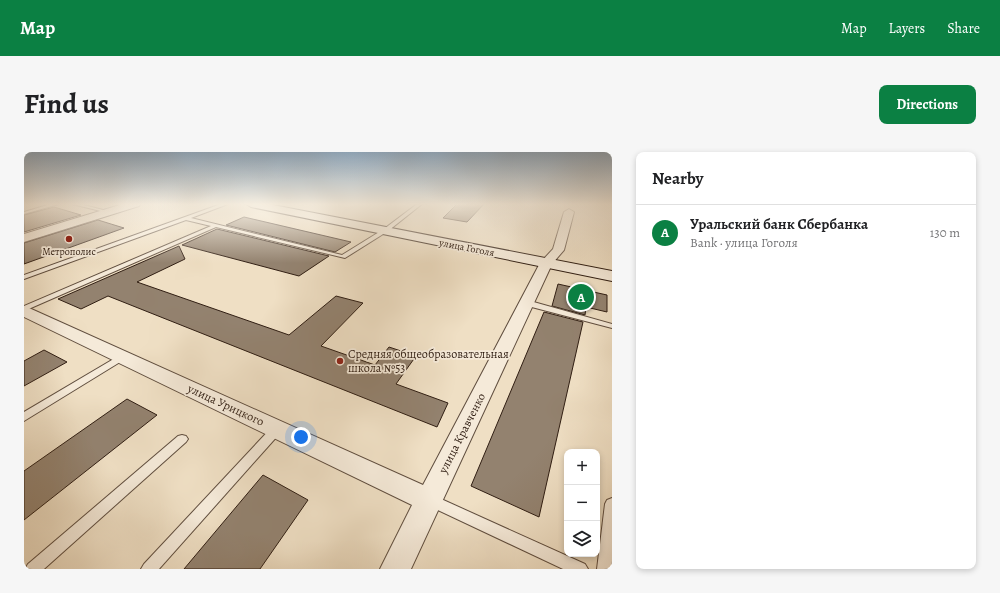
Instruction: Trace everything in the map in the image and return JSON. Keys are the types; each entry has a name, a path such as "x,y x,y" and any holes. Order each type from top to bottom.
{"main road":[{"path":"24,238 72,223"},
{"name":"улица Гоголя","path":"355,223 612,276"}],"street":[{"name":"улица Кравченко","path":"395,569 546,263 558,250 566,223"},
{"name":"улица Урицкого","path":"24,310 428,500"}],"lane":[{"path":"24,277 169,223"},
{"path":"205,223 343,257 395,223"},
{"path":"24,310 215,226"},
{"path":"527,303 612,326"},
{"path":"24,417 122,357"},
{"path":"149,569 277,429"},
{"path":"34,569 182,440"},
{"path":"428,500 580,569"},
{"path":"605,569 612,504"}],"building":[{"path":"24,223 53,223 24,232"},
{"path":"87,223 109,223 124,228 24,264 24,243"},
{"path":"229,223 272,223 351,242 335,252 226,225"},
{"path":"217,229 329,256 299,276 182,245"},
{"path":"179,246 185,259 137,282 289,335 336,296 363,303 321,346 375,365 389,347 416,356 396,384 448,403 437,427 108,296 81,309 58,299"},
{"path":"558,284 607,295 607,312 586,307 585,315 552,306"},
{"path":"544,312 583,322 539,517 471,486"},
{"path":"44,350 67,362 24,386 24,361"},
{"path":"127,399 157,415 24,520 24,471"},
{"path":"263,475 308,500 260,569 184,569"}],"place":[{"name":"Метрополис","path":"69,239"},
{"name":"Уральский банк Сбербанка","path":"581,297"},
{"name":"Средняя общеобразовательная школа №53","path":"340,361"}]}
